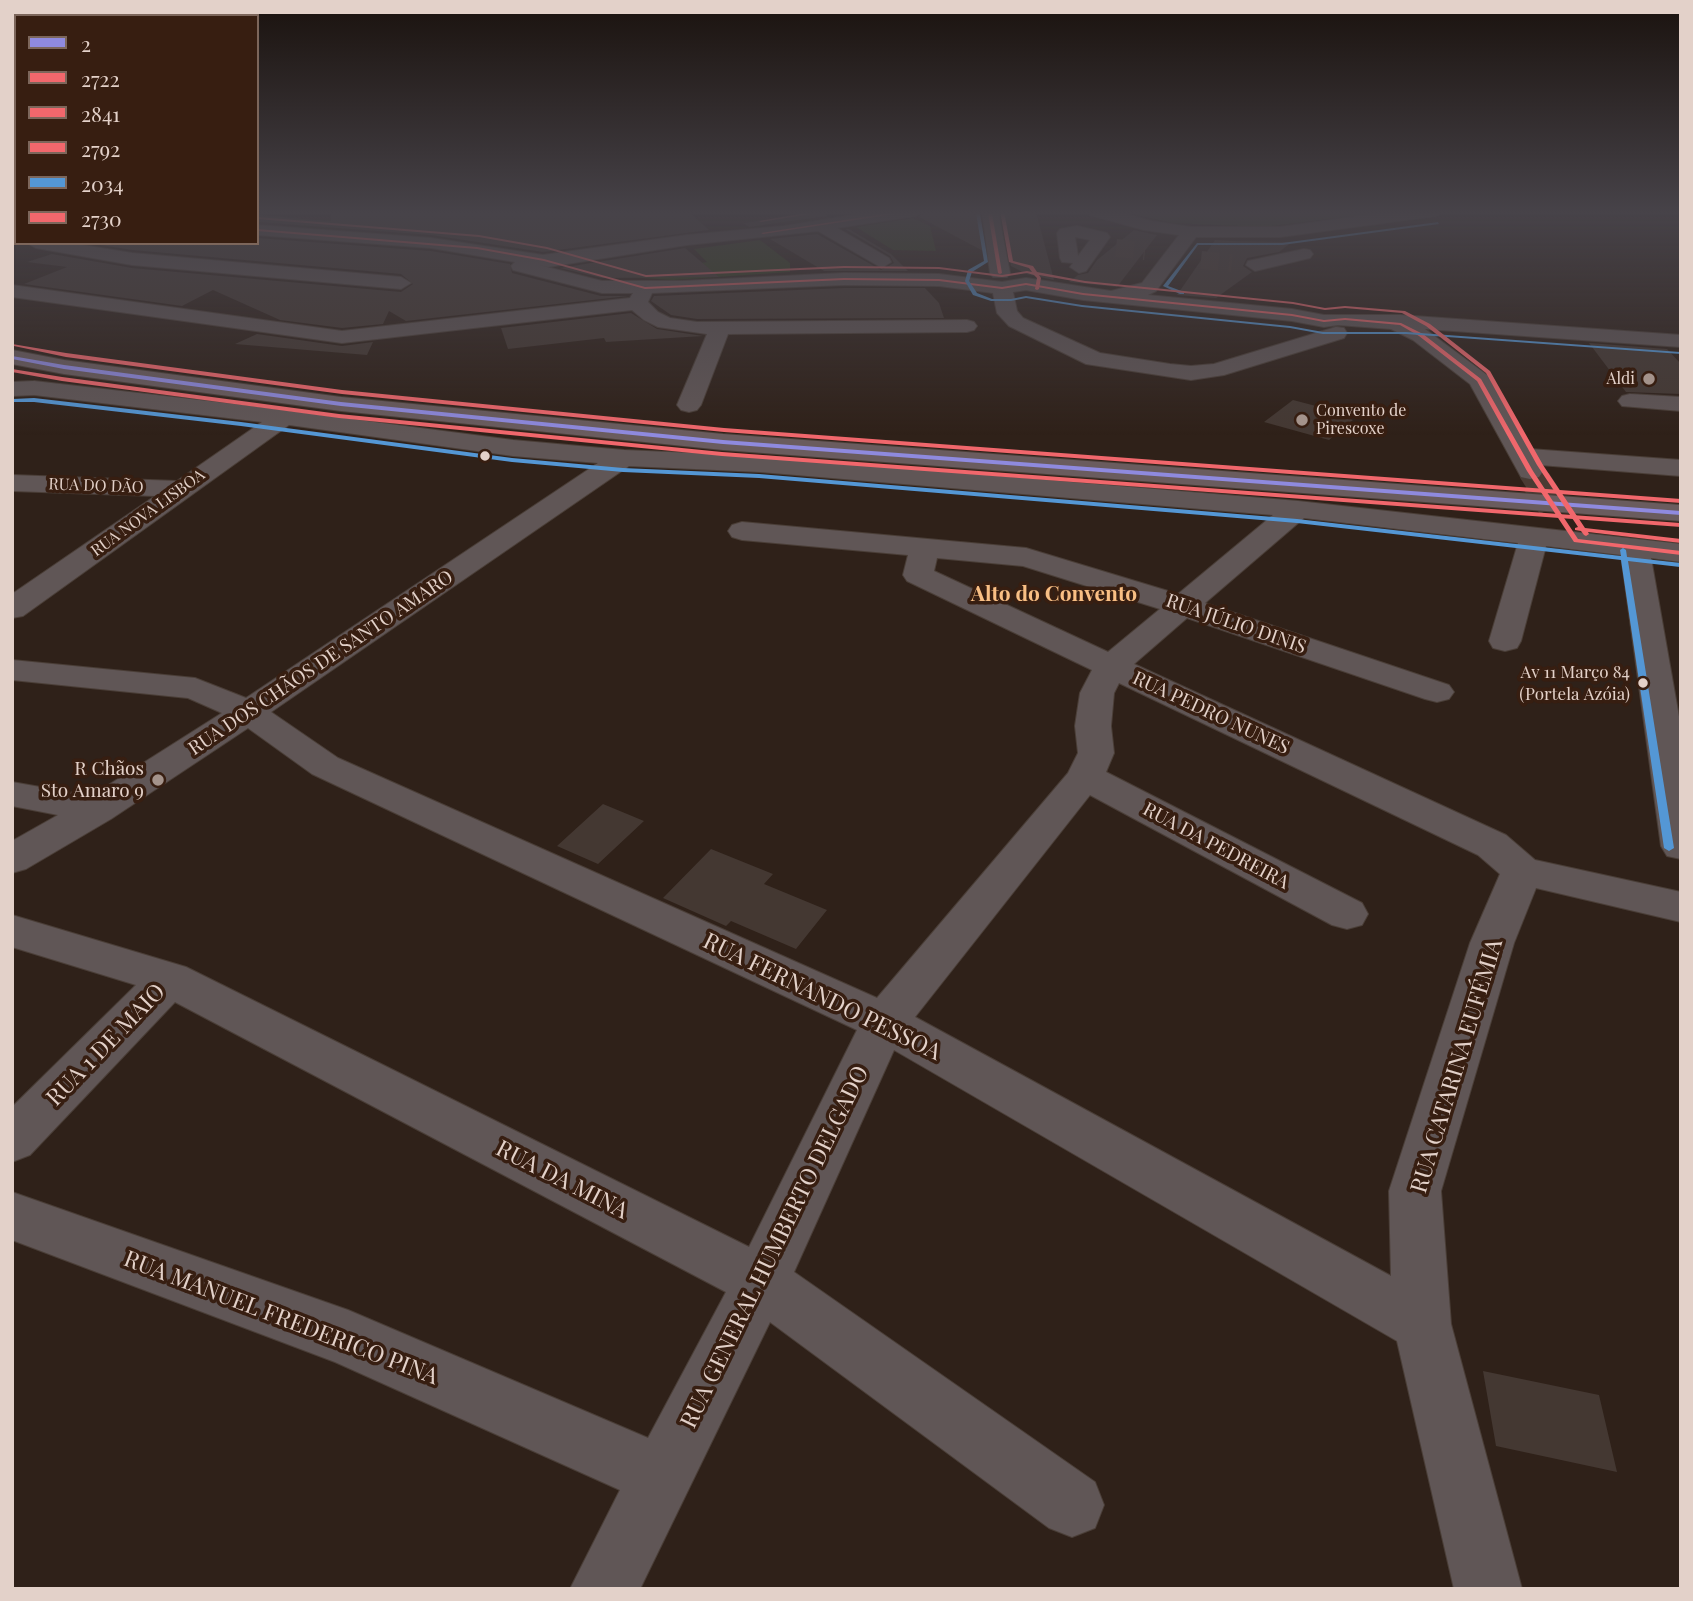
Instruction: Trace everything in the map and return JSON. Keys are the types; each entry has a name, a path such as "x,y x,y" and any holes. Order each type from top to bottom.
{"highway":[{"path":"12,339 95,353 364,388 723,423 1681,492"},
{"path":"12,357 64,367 341,404 723,442 1681,513"}],"street":[{"path":"232,289 239,286"},
{"path":"597,286 641,296"},
{"path":"625,286 641,296 665,323 720,328 967,326"},
{"path":"12,291 349,337 725,286"},
{"path":"739,286 746,327"},
{"path":"998,286 1007,313 1016,322 1094,359 1170,371 1202,373 1216,370 1330,327"},
{"path":"1037,286 1106,297 1292,315 1330,327 1379,329 1476,325 1489,328"},
{"path":"1106,297 1133,293 1149,287 1156,295 1177,304"},
{"path":"182,314 209,301"},
{"path":"689,405 720,328"},
{"path":"1379,329 1414,334 1489,328 1681,341"},
{"path":"1379,329 1450,357"},
{"path":"1414,334 1479,380 1526,464 1681,468"},
{"path":"12,389 34,388 513,448 624,458 772,465 1298,509 1681,552"},
{"path":"1630,401 1681,404"},
{"name":"RUA NOVA LISBOA","path":"12,609 284,418"},
{"name":"RUA DOS CHÃOS DE SANTO AMARO","path":"12,859 97,810 248,712 624,458"},
{"name":"RUA DO DÃO","path":"12,483 181,489"},
{"name":"RUA GENERAL HUMBERTO DELGADO","path":"604,1589 761,1282 884,1022 1085,777 1096,754 1093,726 1097,693 1111,666 1298,509"},
{"path":"1559,516 1576,541"},
{"name":"RUA JÚLIO DINIS","path":"742,531 924,550 1026,557 1183,606 1437,692"},
{"path":"1505,641 1534,537"},
{"path":"1635,548 1681,846"},
{"name":"RUA PEDRO NUNES","path":"924,550 918,575 1492,845 1522,871"},
{"path":"12,572 62,574"},
{"name":"RUA FERNANDO PESSOA","path":"12,670 195,688 248,712 325,766 884,1022 1422,1324"},
{"name":"RUA DA PEDREIRA","path":"1085,777 1347,914"},
{"path":"12,794 97,810"},
{"path":"1522,871 1681,907"},
{"name":"RUA CATARINA EUFÉMIA","path":"1488,1589 1422,1324 1415,1191 1492,943 1522,871"},
{"name":"RUA DA MINA","path":"12,931 170,979 761,1282 1072,1504"},
{"name":"RUA 1 DE MAIO","path":"12,1140 170,979"},
{"name":"RUA MANUEL FREDERICO PINA","path":"12,1216 348,1339 662,1476"}],"building":[{"path":"36,286 331,286 401,292 410,286 561,286 601,296 628,296 406,321 389,311 383,324 342,328 280,320 213,290 182,306"},
{"path":"1183,286 1233,286 1216,298 1177,295"},
{"path":"844,288 925,288 939,303 944,318 697,319 671,315 651,301 654,296"},
{"path":"631,313 657,329 703,336 606,342 604,338 508,349 501,328"},
{"path":"257,334 342,346 373,342 367,355 235,344"},
{"name":"Aldi","path":"1589,343 1667,349 1681,364 1681,394 1626,392"},
{"name":"Convento de Pirescoxe","path":"1293,400 1354,416 1350,419 1353,420 1329,440 1264,422"},
{"path":"603,804 644,821 598,864 557,846"},
{"path":"711,849 773,874 764,884 827,910 796,949 731,921 726,926 663,898"},
{"path":"1483,1371 1599,1395 1617,1472 1496,1446"}],"tunnel":[{"path":"1530,471 1537,482"},
{"path":"1536,481 1559,516"}],"transit line":[{"name":"2722","path":"637,286 645,288 696,286"},
{"name":"2034","path":"970,286 975,294 991,300 1026,297 1082,306 1290,327 1323,333 1406,333 1680,353"},
{"name":"2722","path":"984,286 1002,288 1016,286"},
{"name":"2722","path":"1036,286 1083,294 1292,315 1324,321 1345,319 1401,324 1421,335 1479,380 1530,471 1576,541"},
{"name":"2730","path":"1122,286 1293,303 1325,309 1345,307 1403,312 1428,325 1488,372 1540,465 1586,534"},
{"name":"2034","path":"1165,286 1182,293"},
{"name":"2792","path":"14,345 66,355 342,392 724,430 1681,501"},
{"name":"2","path":"12,357 64,367 341,404 723,442 1681,513"},
{"name":"2841","path":"12,370 339,416 722,454 1680,525"},
{"name":"2034","path":"13,401 34,400 241,424 512,460 623,470 759,476 1297,521 1680,565"},
{"name":"2730","path":"1577,529 1681,541"},
{"name":"2722","path":"1576,541 1681,553"},
{"name":"2034","path":"1623,550 1669,848"}],"place":[{"name":"Aldi","path":"1649,379"},
{"name":"Convento de Pirescoxe","path":"1302,420"},
{"name":"Av 11 Março 84 (Portela Azóia)","path":"1643,683"},
{"name":"R Chãos Sto Amaro 9","path":"158,780"}],"district":[{"name":"Alto do Convento","path":"1054,594"}]}
